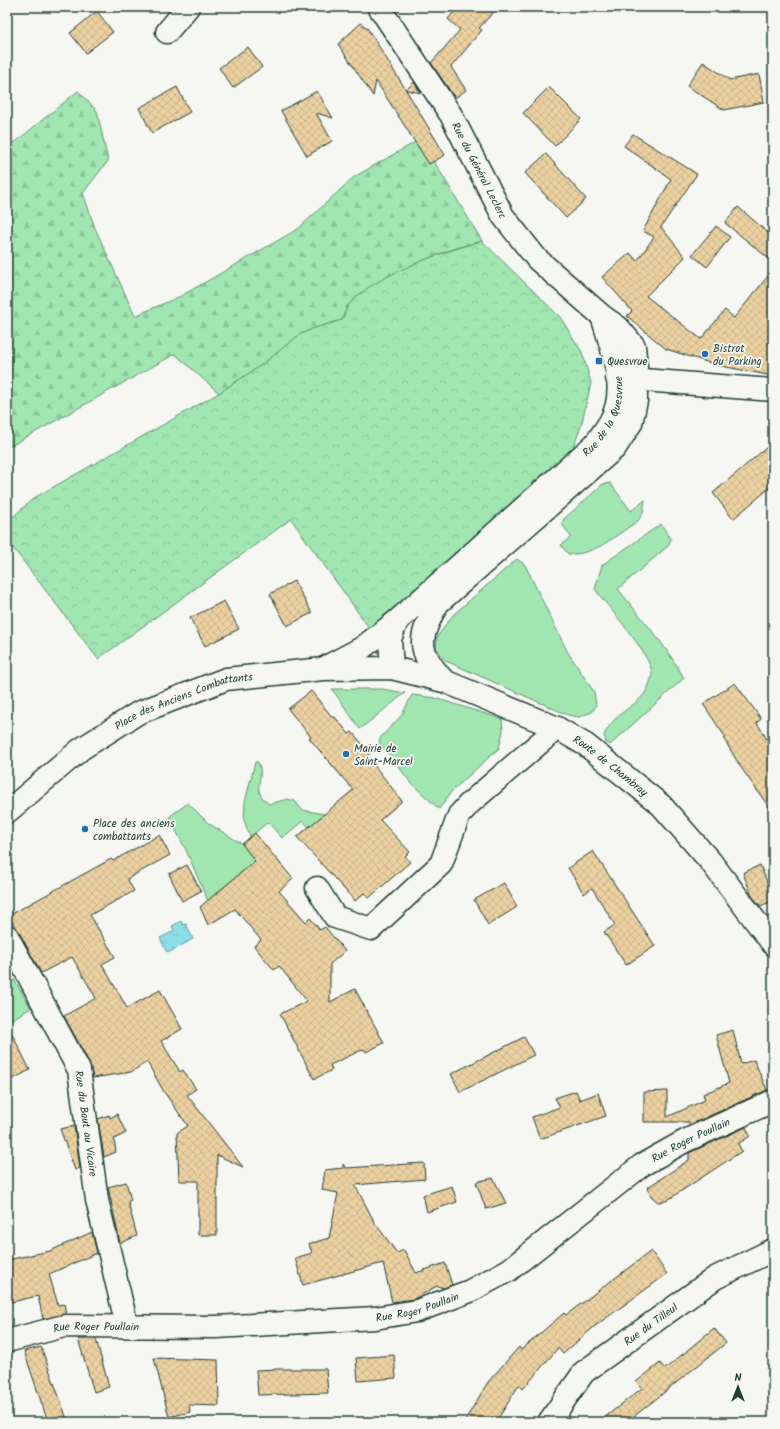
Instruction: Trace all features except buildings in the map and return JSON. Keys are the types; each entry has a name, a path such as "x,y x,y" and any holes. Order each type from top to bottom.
{"street":[{"path":"167,32 188,7"},
{"name":"Rue du Général Leclerc","path":"380,7 451,114 504,216 537,259 602,316"},
{"name":"Rue de la Quesvrue","path":"444,681 431,667 422,648 427,623 438,603 615,448 631,423 636,401 627,378 614,359 602,316"},
{"path":"627,378 773,390"},
{"name":"Rue de la Quesvrue","path":"323,669 362,648 397,621 595,444 613,417 619,389 627,378"},
{"name":"Rue de la Quesvrue","path":"392,668 390,639 397,621"},
{"name":"Route de Chambray","path":"392,668 444,681 557,728 586,745 662,804 712,862 773,944"},
{"name":"Place des Anciens Combattants","path":"7,812 81,749 138,713 226,680 323,669 392,668"},
{"path":"317,888 335,917 371,929 441,864 459,816 470,803 557,728"},
{"name":"Rue du Bout au Vicaire","path":"7,936 79,1070 97,1200 127,1326"},
{"name":"Rue Roger Poullain","path":"7,1341 64,1326 216,1327 375,1318 417,1312 470,1291 509,1270 642,1165 685,1141 773,1101"},
{"name":"Rue du Tilleul","path":"549,1422 584,1372 716,1278 773,1250"}],"green space":[{"path":"78,91 97,111 108,161 83,193 95,228 135,316 181,296 298,229 354,177 419,140 438,168 482,241 452,249 410,266 347,306 342,320 312,329 299,335 263,364 219,393 175,354 7,448 7,144 14,143"},
{"path":"482,241 560,317 582,352 591,383 581,426 572,451 370,629 291,519 98,659 7,540 7,522 34,498 219,393 263,364 299,335 312,329 342,320 348,306 358,295 373,285 410,266"},
{"path":"610,483 631,511 645,500 643,513 638,521 596,548 578,554 568,554 561,545 571,537 562,524 564,519 603,484"},
{"path":"661,524 671,539 668,546 618,589 661,643 684,678 610,745 606,742 604,735 614,721 645,693 650,683 652,673 650,664 637,642 595,589 602,565"},
{"path":"517,559 525,565 567,651 594,692 596,705 592,712 579,717 568,715 446,661 436,648 437,637 453,615"},
{"path":"332,689 382,689 405,693 360,729"},
{"path":"412,695 435,698 502,719 503,731 499,748 451,792 439,809 412,784 379,742 381,737 402,715"},
{"path":"255,762 258,762 260,768 260,794 269,804 288,799 295,801 302,810 324,814 309,827 303,821 282,838 268,822 250,837 244,820 245,802"},
{"path":"188,803 208,823 242,844 255,861 208,901 185,848 169,817"},
{"path":"12,976 31,1008 7,1022 7,979"}],"water":[{"path":"181,921 183,925 186,924 193,939 170,952 166,951 160,938 174,931 172,926"}],"place":[{"name":"Bistrot du Parking","path":"705,354"},
{"name":"Quesvrue","path":"599,361"},
{"name":"Mairie de Saint-Marcel","path":"346,754"},
{"name":"Place des anciens combattants","path":"85,829"}]}
